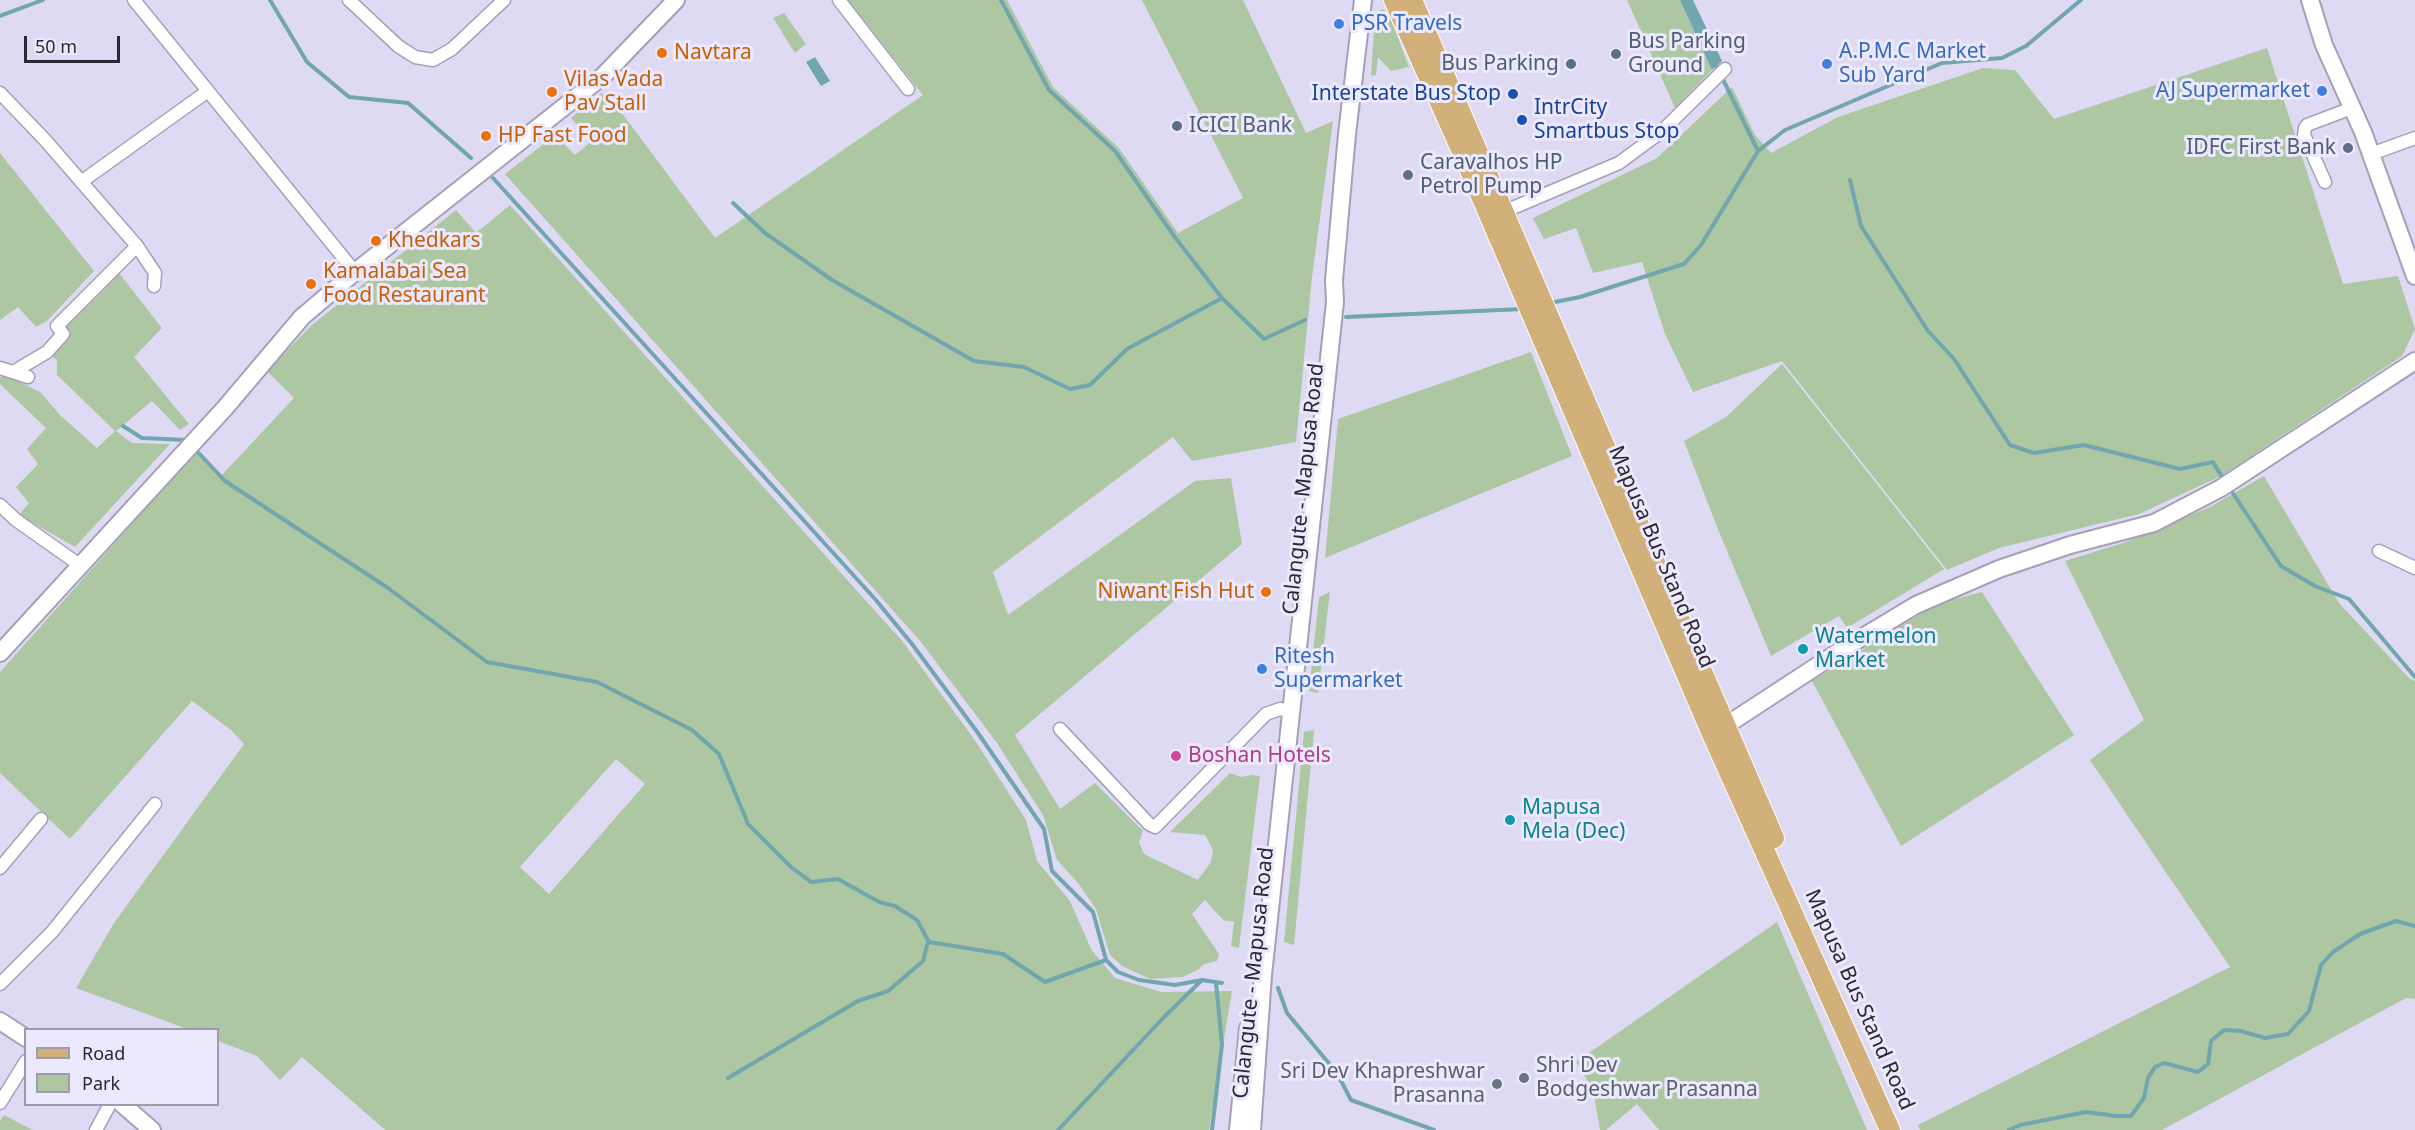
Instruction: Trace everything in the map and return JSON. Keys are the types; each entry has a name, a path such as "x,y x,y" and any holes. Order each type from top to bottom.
{"main road":[{"name":"Mapusa Bus Stand Road","path":"1394,0 1719,731 1905,1130"},
{"name":"Mapusa Bus Stand Road","path":"1412,0 1503,212 1719,731 1890,1130"}],"street":[{"path":"134,0 355,272"},
{"path":"349,0 398,46 416,57 433,60 452,50 504,0"},
{"path":"0,653 225,408 302,317 355,272 603,76 676,0"},
{"path":"839,0 908,89"},
{"name":"Calangute - Mapusa Road","path":"1238,1130 1285,710 1335,302 1334,280 1363,0"},
{"path":"2310,0 2324,45 2371,154 2415,275"},
{"path":"1503,212 1619,163 1661,132 1725,69"},
{"path":"81,182 208,92"},
{"path":"0,93 136,246 155,273 154,286"},
{"path":"2325,182 2304,135 2305,128 2307,125 2352,108"},
{"path":"2371,154 2415,138"},
{"path":"15,371 47,352 63,334 57,326 136,246"},
{"path":"1719,731 1846,647 1916,605 1999,569 2070,544 2154,523 2226,485 2415,361"},
{"path":"0,368 28,377"},
{"path":"0,505 16,520 81,566"},
{"path":"2379,551 2415,568"},
{"path":"1060,729 1149,824 1155,827 1266,714 1285,710"},
{"name":"Calangute - Mapusa Road","path":"1252,1130 1285,710"},
{"path":"0,984 52,932 155,804"},
{"path":"0,868 41,819"},
{"path":"0,1021 24,1037"},
{"path":"0,1103 24,1064"},
{"path":"96,1130 109,1106"},
{"path":"124,1106 152,1130"}],"green space":[{"path":"848,0 1007,0 1053,87 1119,148 1178,233 1243,198 1142,0 1243,0 1306,133 1333,121 1312,277 1296,442 1192,461 1173,437 993,572 1008,615 1195,481 1231,478 1242,544 1015,735 1060,809 1095,783 1143,831 1139,842 1144,854 1198,880 1211,862 1213,850 1205,835 1170,832 1230,773 1241,777 1260,776 1239,948 1231,946 1234,922 1223,920 1205,900 1192,914 1219,954 1217,961 1204,964 1183,977 1150,979 1122,966 1110,955 1096,909 1078,883 1057,860 1043,815 997,743 921,642 505,174 555,135 575,155 592,141 571,118 601,93 624,116 715,238 923,95"},
{"path":"1627,0 1680,0 1712,70 1675,108"},
{"path":"1382,9 1389,14 1409,67 1391,71 1378,57 1376,75 1371,76 1375,14"},
{"path":"784,13 806,44 795,53 773,18"},
{"path":"2267,48 2343,284 2398,276 2415,329 2402,356 2223,475 2139,514 1999,548 1947,570 1782,361 1693,392 1665,334 1642,262 1593,273 1576,228 1544,239 1533,218 1657,158 1732,87 1755,135 1771,153 1838,117 1983,68 2015,70 2054,119"},
{"path":"0,153 94,271 48,320 36,327 18,307 0,320"},
{"path":"510,205 903,642 974,739 1026,820 1037,861 1070,901 1091,949 1115,978 1161,992 1232,991 1209,1130 385,1130 302,1057 280,1080 257,1056 219,1041 219,1028 184,1028 76,988 114,923 244,744 231,730 192,701 70,839 0,773 0,672 196,452 221,476 294,398 267,371 312,325 456,210 476,233","holes":["616,759 645,784 549,894 520,867"]},
{"path":"119,273 162,328 134,357 189,424 180,430 152,401 116,431 132,443 170,444 75,547 19,515 29,503 16,487 38,464 27,449 46,428 0,384 0,377 7,376 40,392 60,415 97,448 115,431 57,375 57,360 50,355 70,333 64,327"},
{"path":"1531,352 1572,456 1325,558 1338,419"},
{"path":"1782,364 1944,569 1847,628 1839,616 1771,656 1684,441 1726,417"},
{"path":"2264,476 2339,603 2409,678 2415,681 2415,999 2406,998 2162,1130 1920,1130 1918,1125 2230,967 2090,760 2144,720 2065,561 2123,543 2210,507"},
{"path":"1330,592 1318,693 1309,691 1319,597"},
{"path":"1982,592 2074,735 1901,846 1812,681 1936,604"},
{"path":"1314,730 1294,945 1284,942 1304,732"},
{"path":"1777,922 1867,1130 1659,1130 1637,1104 1606,1130 1600,1130 1593,1090 1576,1062"},
{"path":"4,1115 33,1130 0,1130 0,1121"}],"shaded area":[{"path":"1680,0 1693,0 1722,61 1712,70"},
{"path":"815,57 830,81 821,86 806,62"}],"waterway":[{"path":"0,16 43,0"},
{"path":"270,0 307,62 349,97 408,103 471,158"},
{"path":"1001,0 1049,90 1115,151 1174,236 1222,298 1264,339 1305,320"},
{"path":"1550,303 1580,297 1684,264 1701,245 1758,151 1785,130 1942,63 2002,58 2026,46 2081,0"},
{"path":"1715,63 1758,151"},
{"path":"493,178 875,599 912,644 978,733 1044,829 1052,871 1093,912 1106,960 1118,972 1139,980 1175,985 1202,980 1222,983"},
{"path":"1850,180 1861,226 1928,331 1954,359 2010,445 2034,453 2084,445 2180,469 2213,462 2224,480"},
{"path":"733,203 765,233 832,280 974,361 1024,367 1070,389 1090,385 1127,349 1222,298"},
{"path":"1346,317 1522,309"},
{"path":"123,426 142,438 187,440"},
{"path":"194,448 225,481 388,588 487,662 597,682 692,730 719,754 748,824 791,867 811,882 838,879 879,902 895,906 917,920 929,942 1003,954 1045,982 1106,960"},
{"path":"2230,489 2281,566 2315,586 2349,599 2415,677"},
{"path":"2009,1130 2020,1125 2086,1112 2131,1116 2144,1098 2148,1078 2155,1067 2164,1063 2198,1072 2208,1064 2211,1041 2224,1030 2241,1031 2265,1038 2288,1034 2309,1011 2321,965 2333,952 2360,934 2396,921 2415,926"},
{"path":"728,1078 858,1001 888,991 923,961 928,942"},
{"path":"1058,1130 1201,981"},
{"path":"1212,1130 1222,1044 1216,983"},
{"path":"1278,988 1287,1013 1337,1073 1351,1100 1434,1130"}],"place":[{"name":"PSR Travels","path":"1339,24"},
{"name":"Navtara","path":"662,53"},
{"name":"Bus Parking Ground","path":"1616,54"},
{"name":"Bus Parking","path":"1571,64"},
{"name":"A.P.M.C Market Sub Yard","path":"1827,64"},
{"name":"AJ Supermarket","path":"2322,91"},
{"name":"Vilas Vada Pav Stall","path":"552,92"},
{"name":"Interstate Bus Stop","path":"1513,94"},
{"name":"IntrCity Smartbus Stop","path":"1522,120"},
{"name":"ICICI Bank","path":"1177,126"},
{"name":"HP Fast Food","path":"486,136"},
{"name":"IDFC First Bank","path":"2348,148"},
{"name":"Caravalhos HP Petrol Pump","path":"1408,175"},
{"name":"Khedkars","path":"376,241"},
{"name":"Kamalabai Sea Food Restaurant","path":"311,284"},
{"name":"Niwant Fish Hut","path":"1266,592"},
{"name":"Watermelon Market","path":"1803,649"},
{"name":"Ritesh Supermarket","path":"1262,669"},
{"name":"Boshan Hotels","path":"1176,756"},
{"name":"Mapusa Mela (Dec)","path":"1510,820"},
{"name":"Shri Dev Bodgeshwar Prasanna","path":"1524,1078"},
{"name":"Sri Dev Khapreshwar Prasanna","path":"1497,1084"}]}
